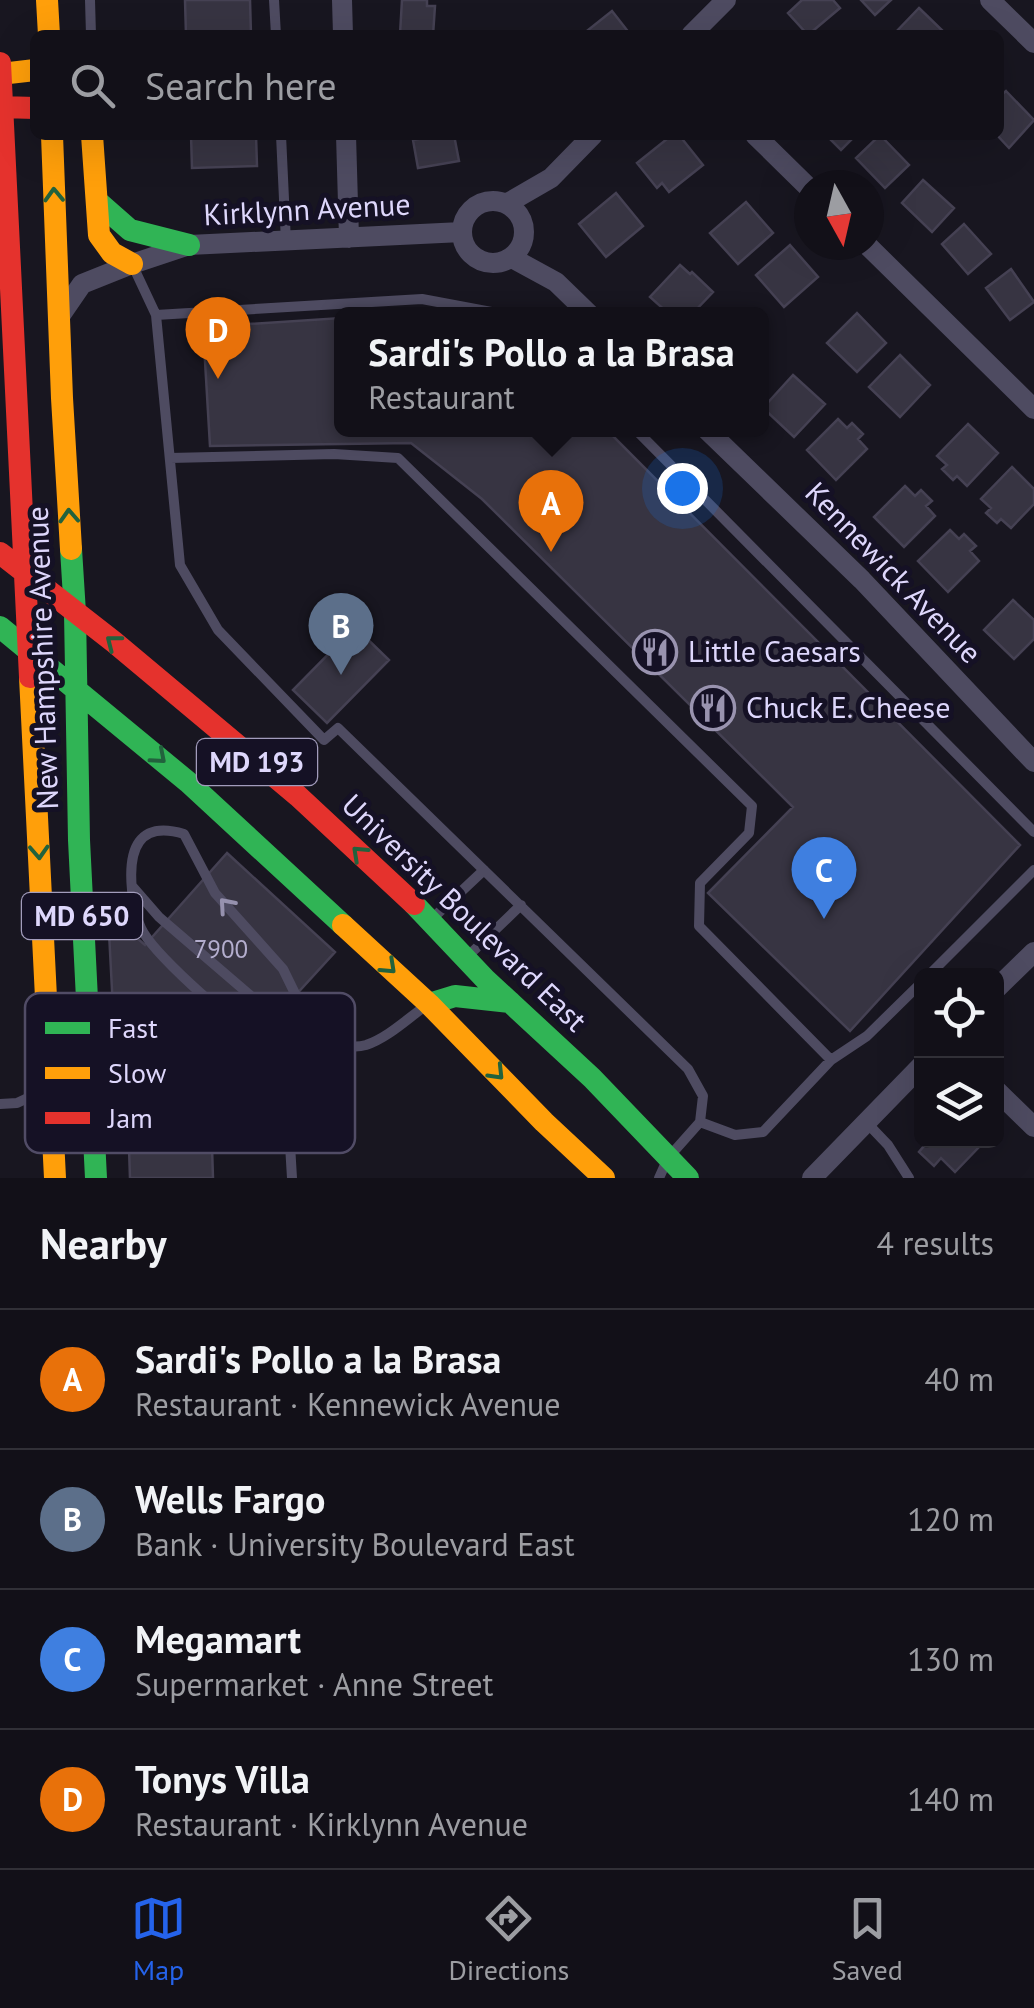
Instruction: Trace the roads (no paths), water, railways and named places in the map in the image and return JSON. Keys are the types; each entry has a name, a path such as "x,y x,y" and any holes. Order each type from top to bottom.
{"main road":[{"path":"48,0 49,30"},
{"name":"New Hampshire Avenue","path":"0,62 9,408 27,574 46,993"},
{"path":"0,74 30,71"},
{"path":"1,107 30,108"},
{"name":"New Hampshire Avenue","path":"52,140 75,613 86,993"},
{"path":"91,141 99,235 112,253 132,264"},
{"path":"97,201 130,230 188,246"},
{"path":"0,454 9,408"},
{"name":"University Boulevard East","path":"0,553 298,796 592,1078 663,1168 688,1178"},
{"name":"MD 193","path":"0,627 188,782 429,1004 604,1178"},
{"path":"429,1004 455,996 513,1002"},
{"name":"New Hampshire Avenue","path":"53,1153 54,1178"},
{"name":"New Hampshire Avenue","path":"94,1153 96,1178"}],"street":[{"path":"342,0 343,30"},
{"path":"697,30 726,0"},
{"path":"990,0 1034,43"},
{"path":"346,140 349,238"},
{"path":"506,204 550,178 588,140"},
{"path":"760,140 794,173"},
{"path":"484,202 506,204 522,219 525,230 520,250 498,264 477,259 464,243 462,232 467,215 484,202"},
{"name":"Kirklynn Avenue","path":"59,318 82,284 188,246 462,232"},
{"path":"512,258 556,282 582,307"},
{"path":"883,260 1032,403"},
{"name":"Kennewick Avenue","path":"714,437 862,580 1034,762"},
{"path":"1004,981 1034,952"},
{"path":"812,1178 914,1074"},
{"path":"1004,1098 1034,1126"}],"lane":[{"path":"90,0 91,30"},
{"path":"274,0 276,30"},
{"path":"281,140 286,242"},
{"path":"132,264 156,315 180,565 218,630 324,740 338,728 688,1069 702,1096 700,1122 663,1168"},
{"path":"156,315 422,299 465,307"},
{"path":"643,437 1034,832"},
{"path":"170,458 334,454 398,458 752,806 748,833 700,883 700,926 830,1060"},
{"path":"203,993 154,949 134,910 130,861 137,843 153,831 168,829 184,834 215,893 283,970 294,993"},
{"path":"430,921 484,870"},
{"path":"936,968 1034,870"},
{"path":"132,885 159,917 248,993"},
{"path":"466,957 520,905"},
{"path":"700,1122 735,1135 762,1132 830,1060 866,1036 914,990"},
{"path":"355,1047 382,1037 429,1004"},
{"path":"0,1104 25,1098"},
{"path":"866,1122 888,1145 910,1178"},
{"path":"291,1153 292,1178"}],"place":[{"name":"Tonys Villa","path":"218,379"},
{"name":"Sardi's Pollo a la Brasa","path":"551,552"},
{"name":"Little Caesars","path":"655,652"},
{"name":"Wells Fargo","path":"341,675"},
{"name":"Chuck E. Cheese","path":"713,708"},
{"name":"Megamart","path":"824,919"}]}
